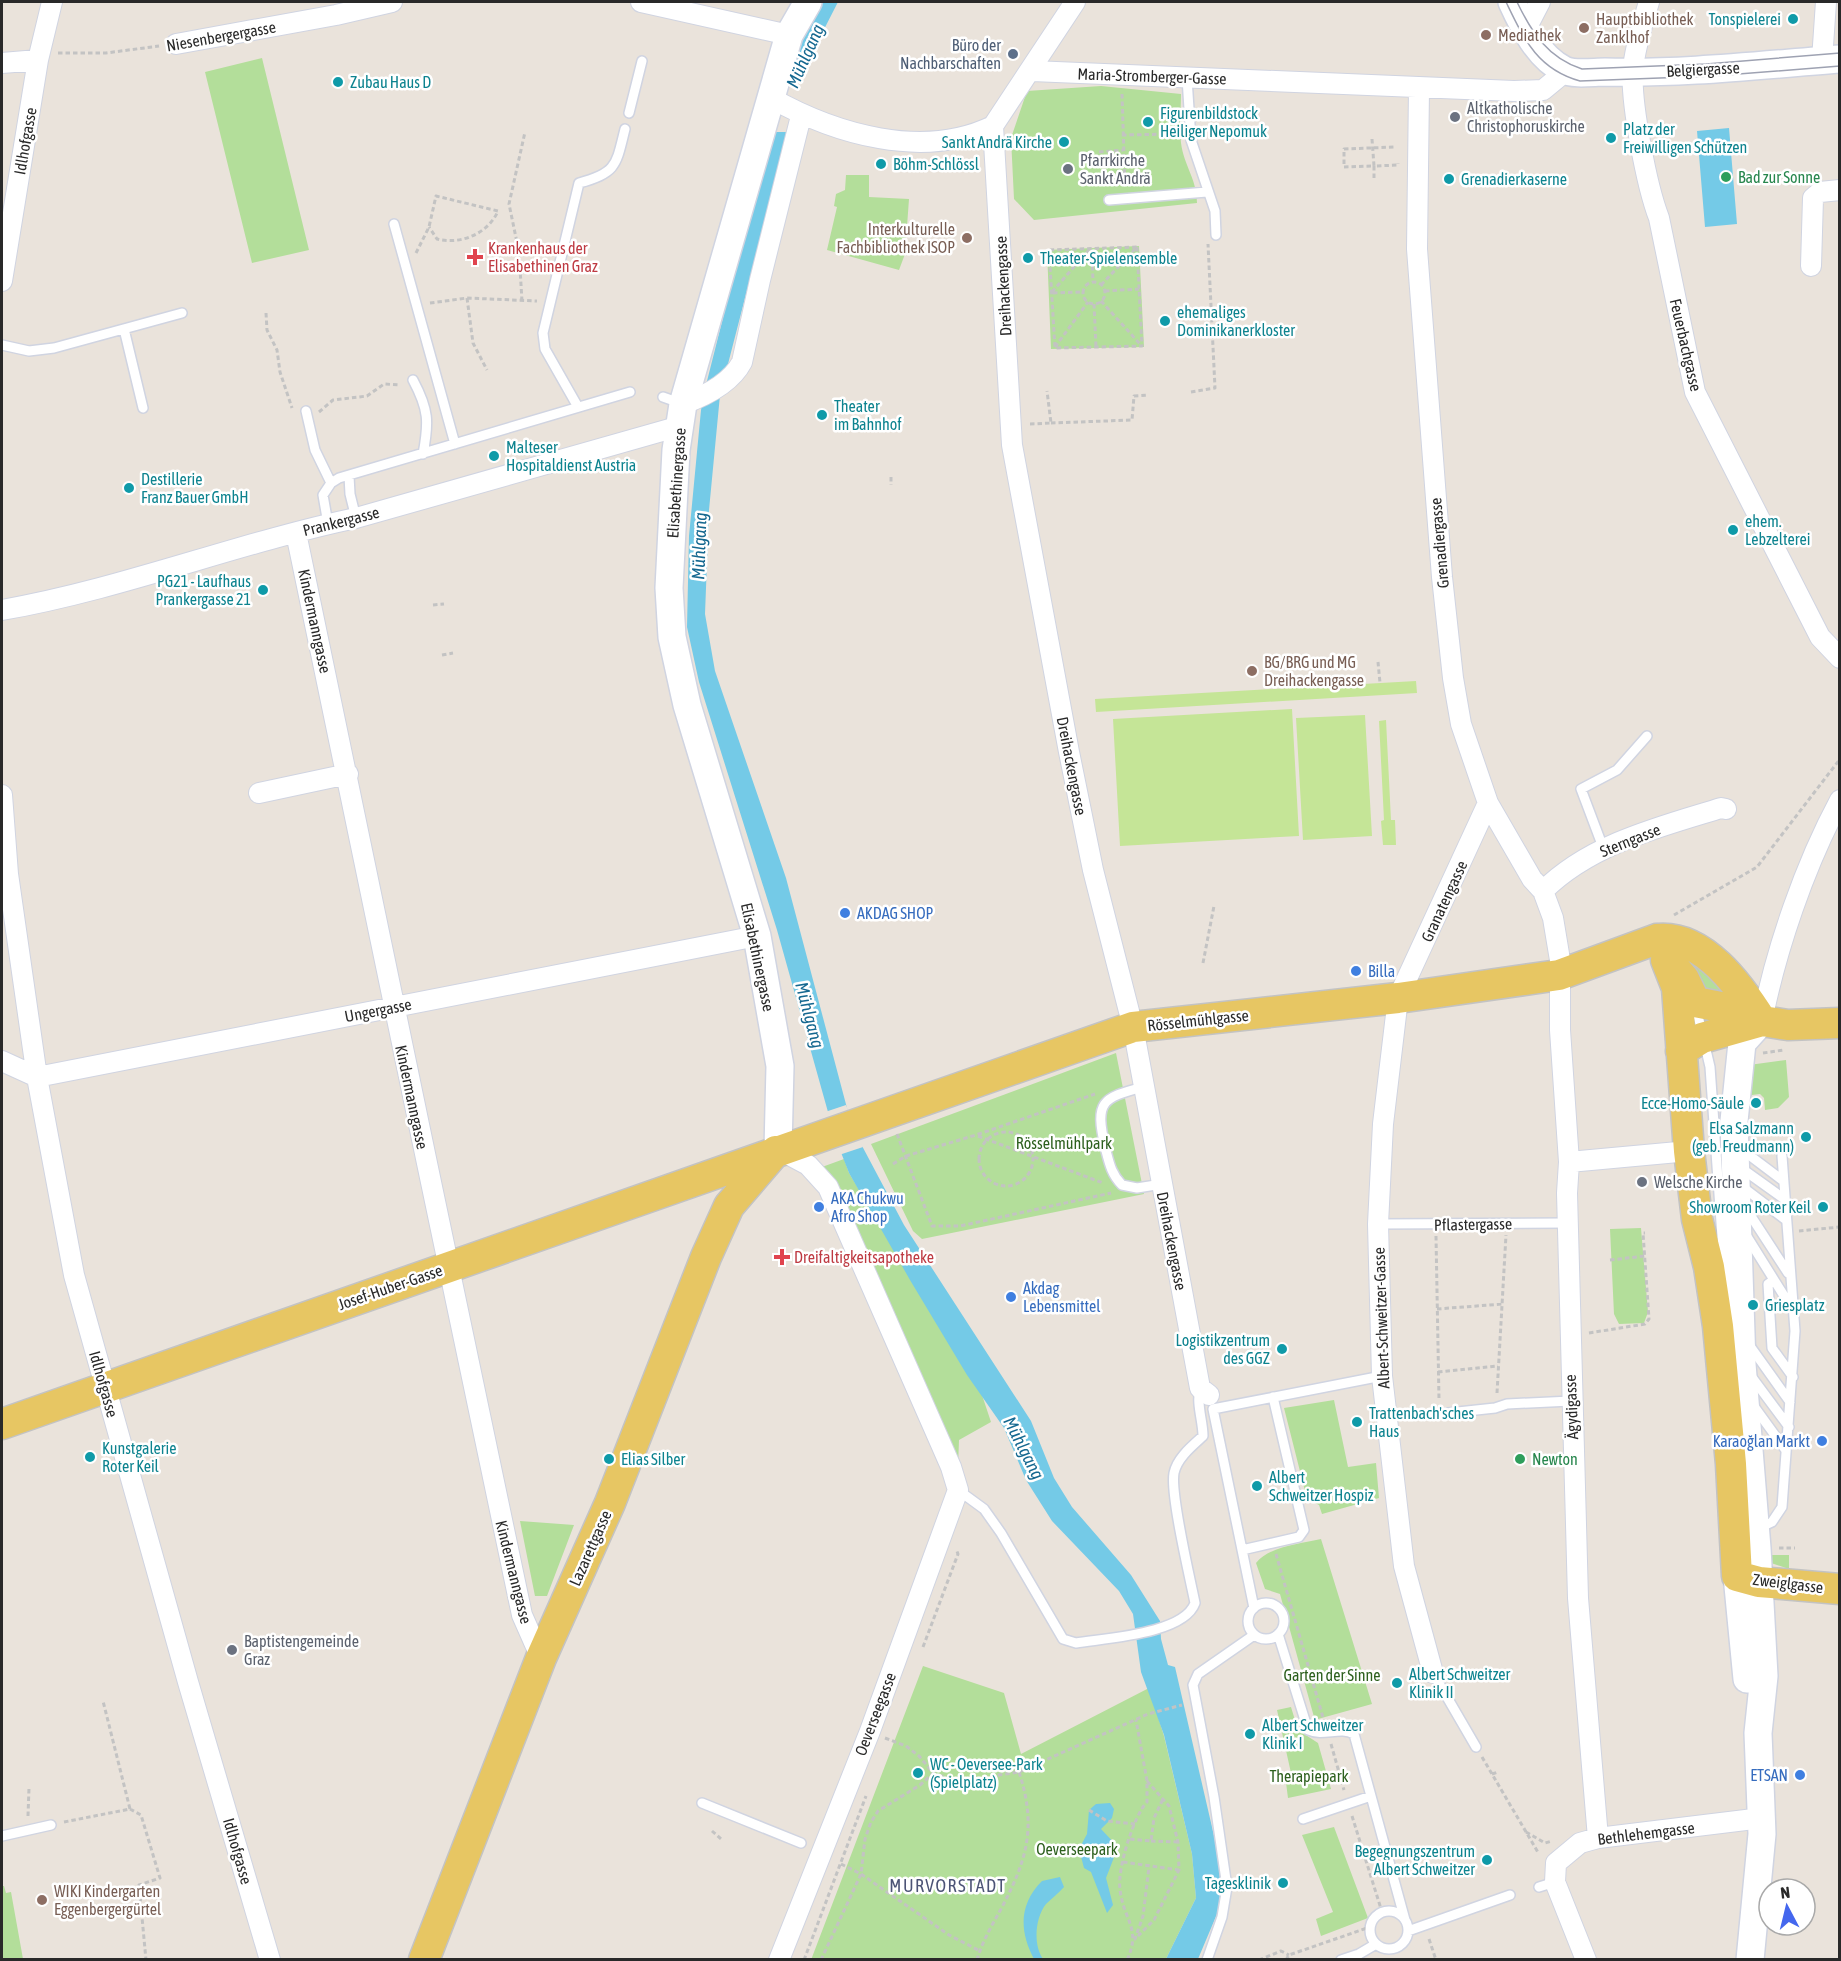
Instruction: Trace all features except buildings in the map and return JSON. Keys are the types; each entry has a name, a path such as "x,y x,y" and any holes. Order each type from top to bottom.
{"main road":[{"name":"Elisabethinergasse","path":"778,1149 780,1066 757,936 687,705 672,637 669,588 676,450 682,406 785,106 789,35 808,2"},
{"path":"1512,2 1525,31 1553,63 1566,71"},
{"name":"Belgiergasse","path":"1566,71 1632,73 1712,70 1831,59"},
{"path":"1647,950 1673,937 1699,948 1745,994 1762,1021"},
{"path":"1647,950 1684,979 1695,1002 1731,1009 1762,1021 1788,1025 1839,1023"},
{"path":"1647,950 1677,988 1692,1045 1689,1151 1697,1219 1709,1267 1718,1326 1731,1464 1745,1531"},
{"name":"Rösselmühlgasse","path":"778,1149 1132,1027 1398,998 1559,975 1647,950"},
{"path":"1692,1045 1762,1021"},
{"path":"1758,1733 1747,1676 1745,1395 1735,1170 1740,1050 1742,1043 1762,1021"},
{"name":"Josef-Huber-Gasse","path":"2,1424 778,1149"},
{"name":"Lazarettgasse","path":"424,1959 541,1658 609,1503 726,1213 778,1149"},
{"path":"1748,1579 1763,1655"},
{"name":"Zweiglgasse","path":"1748,1579 1839,1589"},
{"path":"1750,1959 1756,1921 1762,1818 1758,1733 1763,1655 1777,1605 1791,1585"}],"street":[{"name":"Idlhofgasse","path":"2,281 52,2"},
{"name":"Niesenbergergasse","path":"176,44 336,15 392,2"},
{"path":"641,2 789,35"},
{"path":"785,106 885,139 928,143 971,136 993,126 1076,2"},
{"path":"1525,31 1540,2"},
{"name":"Feuerbachgasse","path":"1649,2 1632,73 1652,198 1659,218 1695,392 1820,637 1839,658"},
{"path":"1826,2 1831,59"},
{"path":"2,63 43,56"},
{"name":"Maria-Stromberger-Gasse","path":"1032,70 1419,88 1543,90 1566,71"},
{"name":"Grenadiergasse","path":"1419,88 1416,228 1422,334 1442,577 1461,724 1488,803 1532,879 1543,891 1553,918 1559,975"},
{"name":"Elisabethinergasse","path":"682,406 729,378 742,362 760,280 785,106"},
{"name":"Dreihackengasse","path":"993,126 1012,445 1076,789 1093,870 1132,1027 1204,1391"},
{"path":"1811,266 1813,198 1820,192 1839,190"},
{"name":"Prankergasse","path":"2,610 48,600 296,532 356,518 682,406"},
{"name":"Kindermanngasse","path":"296,532 348,774 447,1268 522,1615 541,1658"},
{"path":"259,793 348,774"},
{"name":"Idlhofgasse","path":"2,795 7,864 37,1077 74,1275 270,1959"},
{"path":"1762,1021 1773,969 1822,832 1839,800"},
{"name":"Granatengasse","path":"1398,998 1488,803"},
{"name":"Sterngasse","path":"1543,891 1560,874 1604,850 1655,828 1721,808 1726,809"},
{"name":"Ungergasse","path":"37,1077 757,936"},
{"name":"Ägydigasse","path":"1559,975 1569,1162 1567,1175 1570,1401 1578,1598 1598,1838"},
{"name":"Albert-Schweitzer-Gasse","path":"1398,998 1383,1124 1378,1224 1382,1376 1404,1566 1433,1673"},
{"path":"2,1061 37,1077"},
{"path":"778,1149 808,1165 828,1188 951,1467 958,1490"},
{"path":"1569,1162 1689,1151"},
{"name":"Oeverseegasse","path":"779,1959 870,1731 958,1490"},
{"name":"Bethlehemgasse","path":"1547,1884 1556,1863 1580,1843 1598,1838 1762,1818"},
{"path":"1547,1884 1587,1959"}],"lane":[{"path":"629,113 642,61"},
{"path":"1187,78 1190,132 1196,162 1215,211 1216,234"},
{"path":"578,407 545,349 543,333 579,183 602,177 615,166 625,129"},
{"path":"1109,200 1207,192"},
{"path":"394,224 455,444"},
{"path":"2,345 29,351 54,348 182,313"},
{"path":"124,329 142,408"},
{"path":"414,382 424,399 429,423 423,454"},
{"path":"328,524 323,495 331,483 630,392"},
{"path":"307,416 315,450 331,483"},
{"path":"349,476 350,494 356,518"},
{"path":"1604,850 1581,789 1617,770 1647,736"},
{"path":"1695,1002 1692,1045 1710,1067 1725,1287"},
{"path":"1143,1087 1114,1095 1101,1110 1099,1121 1110,1168 1122,1185 1137,1188 1162,1184"},
{"path":"1745,1531 1772,1522 1782,1507 1795,1330 1783,1198 1782,1156"},
{"path":"1735,1170 1782,1180"},
{"path":"1735,1170 1783,1198"},
{"path":"1735,1170 1786,1220"},
{"path":"1735,1170 1789,1275"},
{"path":"1737,1219 1792,1310"},
{"name":"Pflastergasse","path":"1378,1224 1568,1223"},
{"path":"1774,1280 1768,1284 1772,1348 1792,1377"},
{"path":"1725,1299 1731,1464"},
{"path":"1741,1334 1790,1402"},
{"path":"1742,1364 1789,1427"},
{"path":"1254,1635 1248,1620 1254,1608 1213,1409 1382,1376"},
{"path":"958,1490 984,1509 1001,1533 1063,1639 1076,1643 1163,1628 1187,1617 1195,1603 1176,1497 1174,1473 1185,1452 1203,1436 1203,1420 1197,1398 1204,1391"},
{"path":"1745,1395 1785,1449"},
{"path":"1242,1550 1299,1537 1304,1530 1273,1397"},
{"path":"1439,1414 1495,1408 1508,1404 1570,1401"},
{"path":"1207,1959 1222,1917 1227,1887 1218,1819 1193,1685 1198,1674 1254,1635 1269,1639 1278,1634 1283,1624 1278,1609 1268,1604 1254,1608"},
{"path":"1278,1634 1308,1731 1318,1735 1347,1730 1354,1734 1408,1930 1406,1938 1396,1948 1385,1949 1376,1944 1370,1927 1374,1918 1388,1911 1399,1913 1405,1920"},
{"name":"Albert-Schweitzer-Gasse","path":"1433,1673 1476,1747"},
{"path":"1304,1819 1371,1796"},
{"path":"702,1803 801,1843"},
{"path":"2,1836 51,1825"},
{"path":"1408,1930 1510,1895"},
{"path":"1341,1959 1359,1954 1376,1944"}],"path":[{"name":"Niesenbergergasse","path":"43,56 106,54 176,44"},
{"path":"1122,86 1126,199"},
{"path":"522,301 519,252 508,204 525,132"},
{"path":"1122,135 1190,132"},
{"path":"1372,139 1374,178"},
{"path":"1395,147 1344,149 1344,167 1398,165 1398,162 1407,161"},
{"path":"1099,152 1123,150"},
{"path":"407,271 429,227 436,196 498,212 490,225 454,242 437,239 429,227"},
{"path":"1191,392 1215,388 1208,241 1216,234"},
{"path":"1055,348 1049,250 1137,247"},
{"path":"1101,285 1137,247"},
{"path":"1137,247 1142,346"},
{"path":"1092,250 1094,282"},
{"path":"1051,293 1087,252 1092,250"},
{"path":"1083,292 1088,284 1094,282 1101,285 1105,291"},
{"path":"1105,291 1139,289"},
{"path":"1083,292 1088,302 1094,304 1101,301 1105,291"},
{"path":"1051,293 1083,292"},
{"path":"417,305 467,298 551,301"},
{"path":"467,298 473,343 487,370"},
{"path":"1101,301 1142,346"},
{"path":"1055,348 1088,302"},
{"path":"1094,304 1096,347"},
{"path":"266,313 267,330 277,350 280,372 295,417 300,420 333,400 367,396 384,384 399,384 408,388 414,382"},
{"path":"1055,348 1142,346"},
{"path":"1047,391 1051,423"},
{"path":"1021,425 1132,420 1134,396 1148,395"},
{"path":"891,477 891,485"},
{"path":"433,605 444,604"},
{"path":"442,655 453,653"},
{"path":"1378,662 1380,682"},
{"path":"1672,916 1757,867 1839,759"},
{"path":"1203,963 1214,906"},
{"path":"1761,1053 1791,1049"},
{"path":"893,1164 906,1156 976,1135 1100,1092"},
{"path":"896,1131 932,1226 960,1226 1115,1192 1122,1185"},
{"path":"1002,1132 1019,1135 1026,1140 1033,1155 1033,1164 1024,1179 1017,1184 1000,1186 986,1178 978,1162 979,1154 987,1139 1002,1132"},
{"path":"976,1135 1106,1184 1122,1185"},
{"path":"1495,1408 1507,1224"},
{"path":"1436,1225 1439,1414"},
{"path":"1787,1232 1839,1227"},
{"path":"1580,1334 1645,1324 1649,1319 1643,1233 1645,1233"},
{"path":"1610,1260 1645,1256"},
{"path":"1437,1309 1503,1304"},
{"path":"1438,1372 1498,1366"},
{"path":"103,1701 130,1809"},
{"path":"870,1731 906,1746 919,1756 934,1774 960,1781 1018,1772 1148,1714 1186,1704"},
{"path":"1135,1939 1119,1887 1123,1862 1138,1810 1147,1802 1147,1781 1136,1719"},
{"path":"1476,1747 1525,1831 1547,1884"},
{"path":"821,1959 861,1874 865,1839 878,1811 934,1774 945,1763"},
{"path":"977,1959 1026,1854 1029,1831 1026,1799 1018,1772"},
{"path":"1492,1774 1498,1772"},
{"path":"1135,1939 1154,1920 1179,1870 1178,1842 1170,1806 1147,1781"},
{"path":"29,1788 27,1810 30,1829"},
{"path":"1151,1841 1154,1818 1163,1799"},
{"path":"51,1825 130,1809 141,1815 160,1878 140,1885 146,1959"},
{"path":"1089,1810 1107,1821 1135,1824"},
{"path":"1525,1831 1545,1843 1555,1841"},
{"path":"712,1832 721,1839"},
{"path":"1130,1839 1178,1842"},
{"path":"820,1854 861,1874 949,1935 980,1951"},
{"path":"1123,1862 1179,1870"},
{"path":"1127,1959 1143,1916 1149,1867"},
{"path":"1424,1925 1436,1959"},
{"path":"1286,1959 1289,1955 1370,1927"},
{"path":"1259,1959 1281,1951 1289,1955"}],"green space":[{"path":"262,58 309,250 252,263 205,72"},
{"path":"1101,86 1181,94 1181,143 1195,187 1197,203 1034,220 1014,199 1011,138 1027,91"},
{"path":"846,175 869,175 869,197 909,199 905,254 899,270 827,250 837,207 834,206 836,194 845,190"},
{"path":"1139,246 1144,347 1051,349 1047,250"},
{"path":"1416,681 1417,693 1096,712 1095,699"},
{"path":"1292,709 1299,836 1120,846 1113,719"},
{"path":"1365,715 1372,836 1303,840 1296,718"},
{"path":"1386,720 1391,820 1395,820 1396,845 1383,845 1381,821 1384,820 1379,721"},
{"path":"1678,952 1690,957 1728,993 1703,992"},
{"name":"Rösselmühlpark","path":"1116,1053 1144,1194 922,1239 913,1231 871,1144"},
{"path":"1786,1060 1789,1097 1778,1108 1765,1110 1764,1098 1760,1094 1752,1095 1748,1100 1749,1065"},
{"path":"844,1159 849,1173 982,1395 991,1422 959,1440 958,1467 822,1167"},
{"path":"1641,1228 1648,1312 1644,1323 1619,1324 1614,1314 1610,1229"},
{"path":"1334,1400 1348,1467 1376,1463 1379,1498 1322,1514 1319,1505 1307,1499 1284,1408"},
{"path":"520,1521 574,1525 547,1596 535,1596"},
{"name":"Garten der Sinne","path":"1321,1539 1372,1704 1318,1719 1314,1717 1280,1594 1265,1589 1256,1563 1277,1549"},
{"path":"1763,1555 1789,1555 1789,1569 1771,1563"},
{"name":"Oeverseepark","path":"923,1666 1004,1693 1021,1754 1149,1688 1164,1736 1192,1854 1196,1898 1166,1959 811,1960"},
{"name":"Therapiepark","path":"1291,1707 1298,1730 1318,1743 1331,1789 1288,1798 1285,1775 1291,1773 1277,1710"},
{"path":"1334,1827 1368,1918 1321,1936 1316,1919 1333,1912 1302,1835"},
{"path":"2,1886 6,1893 11,1892 23,1959 2,1959"}],"water":[{"name":"Mühlgang","path":"823,2 838,2 794,88 786,139 720,395 709,510 705,614 715,671 786,878 852,1127 904,1225 1031,1421 1054,1478 1072,1507 1131,1575 1160,1621 1161,1639 1168,1665 1175,1667 1218,1853 1221,1894 1217,1914 1198,1959 1166,1959 1196,1898 1192,1854 1164,1735 1141,1672 1133,1614 1119,1591 1052,1521 1026,1480 1004,1428 967,1375 849,1173 835,1137 777,930 699,682 687,627 689,536 701,410 706,385 786,69"},
{"path":"1729,128 1737,224 1705,227 1697,131"},
{"path":"1110,1803 1114,1809 1112,1818 1101,1829 1118,1847 1106,1878 1113,1905 1107,1913 1091,1872 1084,1868 1079,1849 1087,1834 1089,1810 1096,1804"},
{"path":"1060,1877 1064,1887 1046,1904 1039,1917 1037,1939 1043,1959 1034,1959 1024,1928 1025,1908 1034,1890 1042,1881"}],"pier":[{"path":"784,78 795,84 789,132 770,132"},
{"path":"846,1105 863,1147 839,1155 825,1112"}],"tram line":[{"path":"1506,2 1526,40 1542,60 1565,76 1580,81 1713,76 1840,66"},
{"path":"1517,2 1542,43 1560,58 1582,69 1706,64 1840,53"}],"place":[{"name":"Tonspielerei","path":"1793,19"},
{"name":"Hauptbibliothek Zanklhof","path":"1584,28"},
{"name":"Mediathek","path":"1486,35"},
{"name":"Büro der Nachbarschaften","path":"1013,54"},
{"name":"Zubau Haus D","path":"338,82"},
{"name":"Altkatholische Christophoruskirche","path":"1455,117"},
{"name":"Figurenbildstock Heiliger Nepomuk","path":"1148,122"},
{"name":"Platz der Freiwilligen Schützen","path":"1611,138"},
{"name":"Sankt Andrä Kirche","path":"1064,142"},
{"name":"Böhm-Schlössl","path":"881,164"},
{"name":"Pfarrkirche Sankt Andrä","path":"1068,169"},
{"name":"Bad zur Sonne","path":"1726,177"},
{"name":"Grenadierkaserne","path":"1449,179"},
{"name":"Interkulturelle Fachbibliothek ISOP","path":"967,238"},
{"name":"Krankenhaus der Elisabethinen Graz","path":"475,257"},
{"name":"Theater-Spielensemble","path":"1028,258"},
{"name":"ehemaliges Dominikanerkloster","path":"1165,321"},
{"name":"Theater im Bahnhof","path":"822,415"},
{"name":"Malteser Hospitaldienst Austria","path":"494,456"},
{"name":"Destillerie Franz Bauer GmbH","path":"129,488"},
{"name":"ehem. Lebzelterei","path":"1733,530"},
{"name":"PG21 - Laufhaus Prankergasse 21","path":"263,590"},
{"name":"BG/BRG und MG Dreihackengasse","path":"1252,671"},
{"name":"AKDAG SHOP","path":"845,913"},
{"name":"Billa","path":"1356,971"},
{"name":"Ecce-Homo-Säule","path":"1756,1103"},
{"name":"Elsa Salzmann (geb. Freudmann)","path":"1806,1137"},
{"name":"Welsche Kirche","path":"1642,1182"},
{"name":"AKA Chukwu Afro Shop","path":"819,1207"},
{"name":"Showroom Roter Keil","path":"1823,1207"},
{"name":"Dreifaltigkeitsapotheke","path":"782,1257"},
{"name":"Akdag Lebensmittel","path":"1011,1297"},
{"name":"Griesplatz","path":"1753,1305"},
{"name":"Logistikzentrum des GGZ","path":"1282,1349"},
{"name":"Trattenbach'sches Haus","path":"1357,1422"},
{"name":"Karaoğlan Markt","path":"1822,1441"},
{"name":"Kunstgalerie Roter Keil","path":"90,1457"},
{"name":"Elias Silber","path":"609,1459"},
{"name":"Newton","path":"1520,1459"},
{"name":"Albert Schweitzer Hospiz","path":"1257,1486"},
{"name":"Baptistengemeinde Graz","path":"232,1650"},
{"name":"Albert Schweitzer Klinik II","path":"1397,1683"},
{"name":"Albert Schweitzer Klinik I","path":"1250,1734"},
{"name":"WC - Oeversee-Park (Spielplatz)","path":"918,1773"},
{"name":"ETSAN","path":"1800,1775"},
{"name":"Begegnungszentrum Albert Schweitzer","path":"1487,1860"},
{"name":"Tagesklinik","path":"1283,1883"},
{"name":"WIKI Kindergarten Eggenbergergürtel","path":"42,1900"}],"district":[{"name":"MURVORSTADT","path":"948,1885"}]}
